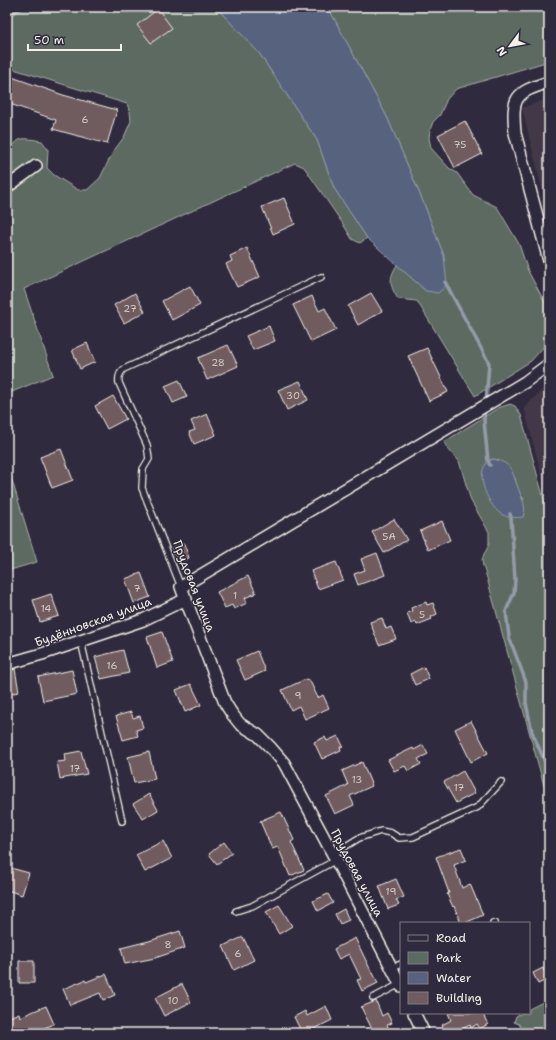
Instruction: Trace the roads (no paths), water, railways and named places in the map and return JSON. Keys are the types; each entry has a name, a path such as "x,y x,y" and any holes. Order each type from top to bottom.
{"street":[{"path":"549,82 521,93 516,101 514,113 515,133 549,260"},
{"path":"7,187 36,166"},
{"path":"181,587 525,382 549,364"},
{"name":"Прудовая улица","path":"181,587 225,703 240,724 262,739 284,763 334,857 397,966 400,985"},
{"name":"Будённовская улица","path":"7,664 42,654 143,620 186,599"},
{"path":"414,1014 424,1033"}],"lane":[{"name":"Прудовая улица","path":"181,587 142,488 143,470 149,459 147,445 119,383 118,378 120,372 321,277"},
{"path":"81,641 122,821"},
{"path":"236,911 252,906 334,857 359,838 381,831 391,833 399,838 413,837 478,807 501,782"},
{"path":"373,998 400,985"}],"water":[{"path":"216,7 326,7 330,11 387,117 424,204 444,256 447,285 438,293 426,291 367,238 334,188 317,140 259,53"},
{"path":"493,459 509,466 524,503 523,517 517,518 501,514 491,503 482,478 486,463"}],"waterway":[{"path":"7,16 24,7"},
{"path":"445,282 489,363 486,402"},
{"path":"485,408 484,421 488,461 490,465"},
{"path":"510,514 515,580 514,593 506,611 509,637 526,682 526,703 532,732 549,771"}]}
